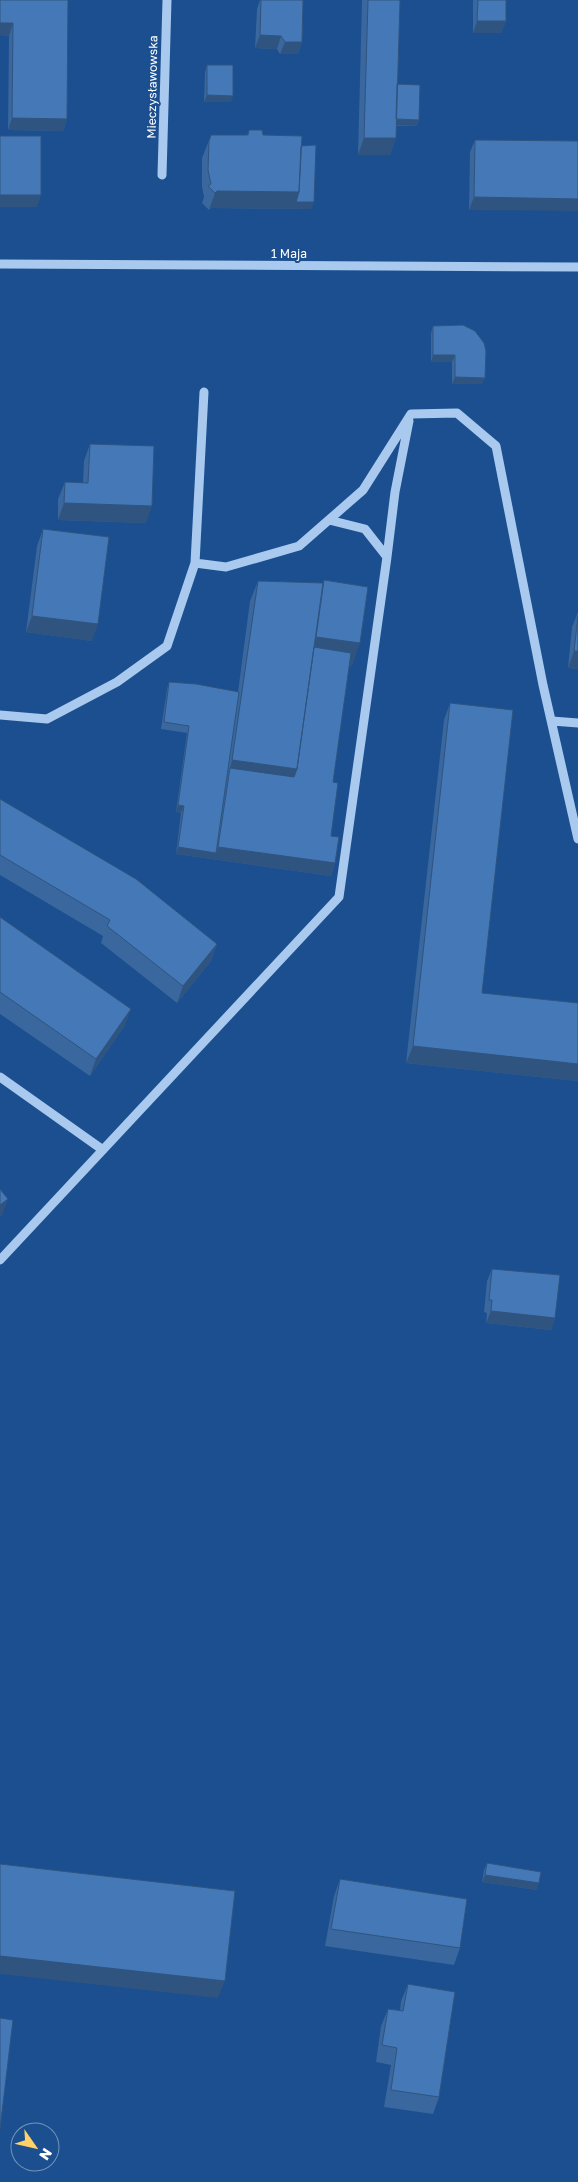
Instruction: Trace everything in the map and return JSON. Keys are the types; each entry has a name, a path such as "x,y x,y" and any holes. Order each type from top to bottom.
{"street":[{"name":"Mieczysławowska","path":"162,175 167,0"},
{"name":"1 Maja","path":"0,264 578,267"},
{"path":"0,715 46,719 117,682 167,646 195,563 204,392"},
{"path":"411,414 457,412 496,446 543,685 578,839"},
{"path":"195,563 226,567 299,546 363,490 411,414"},
{"path":"0,1260 339,897 395,492 411,414"},
{"path":"328,520 365,529 387,557"},
{"path":"552,721 578,723"},
{"path":"0,1077 103,1150"}],"building":[{"path":"0,0 68,0 67,119 12,118 13,23 0,23"},
{"path":"261,0 303,0 302,42 285,42 281,36 260,35"},
{"path":"368,0 400,0 396,138 364,138"},
{"path":"478,0 506,0 506,21 477,21"},
{"path":"207,65 233,65 233,96 207,95"},
{"path":"397,84 420,85 419,120 396,119"},
{"path":"249,130 262,130 263,135 302,136 299,192 217,191 215,193 208,186 211,184 208,170 211,135 248,135"},
{"path":"0,136 41,136 41,195 0,195"},
{"path":"475,140 578,141 578,199 474,197"},
{"path":"316,145 314,202 296,202 299,192 301,146"},
{"path":"463,325 475,331 484,343 486,351 485,378 455,377 455,355 433,355 433,326"},
{"path":"90,444 154,446 152,506 64,503 65,482 88,483"},
{"path":"43,529 109,537 98,624 32,616"},
{"path":"324,580 368,587 360,643 316,637"},
{"path":"258,581 323,583 297,769 232,760"},
{"path":"578,616 578,651 574,651"},
{"path":"314,647 351,653 333,782 338,783 331,836 339,837 335,863 218,847 230,768 294,777 297,769"},
{"path":"169,682 196,684 239,692 216,853 178,847 184,806 178,805 189,726 164,722"},
{"path":"450,703 513,710 482,993 578,1003 578,1064 413,1046"},
{"path":"0,799 136,879 217,944 183,986 107,926 110,920 0,855"},
{"path":"0,917 131,1009 96,1059 0,992"},
{"path":"0,1189 8,1199 0,1205"},
{"path":"492,1269 560,1275 555,1318 491,1311 492,1300 489,1300"},
{"path":"487,1863 541,1872 539,1883 485,1875"},
{"path":"0,1864 235,1891 225,1981 0,1956"},
{"path":"340,1879 467,1899 460,1948 331,1929"},
{"path":"408,1984 455,1992 439,2097 391,2090 397,2048 382,2045 388,2009 403,2011"},
{"path":"0,2018 13,2020 0,2129"}]}
